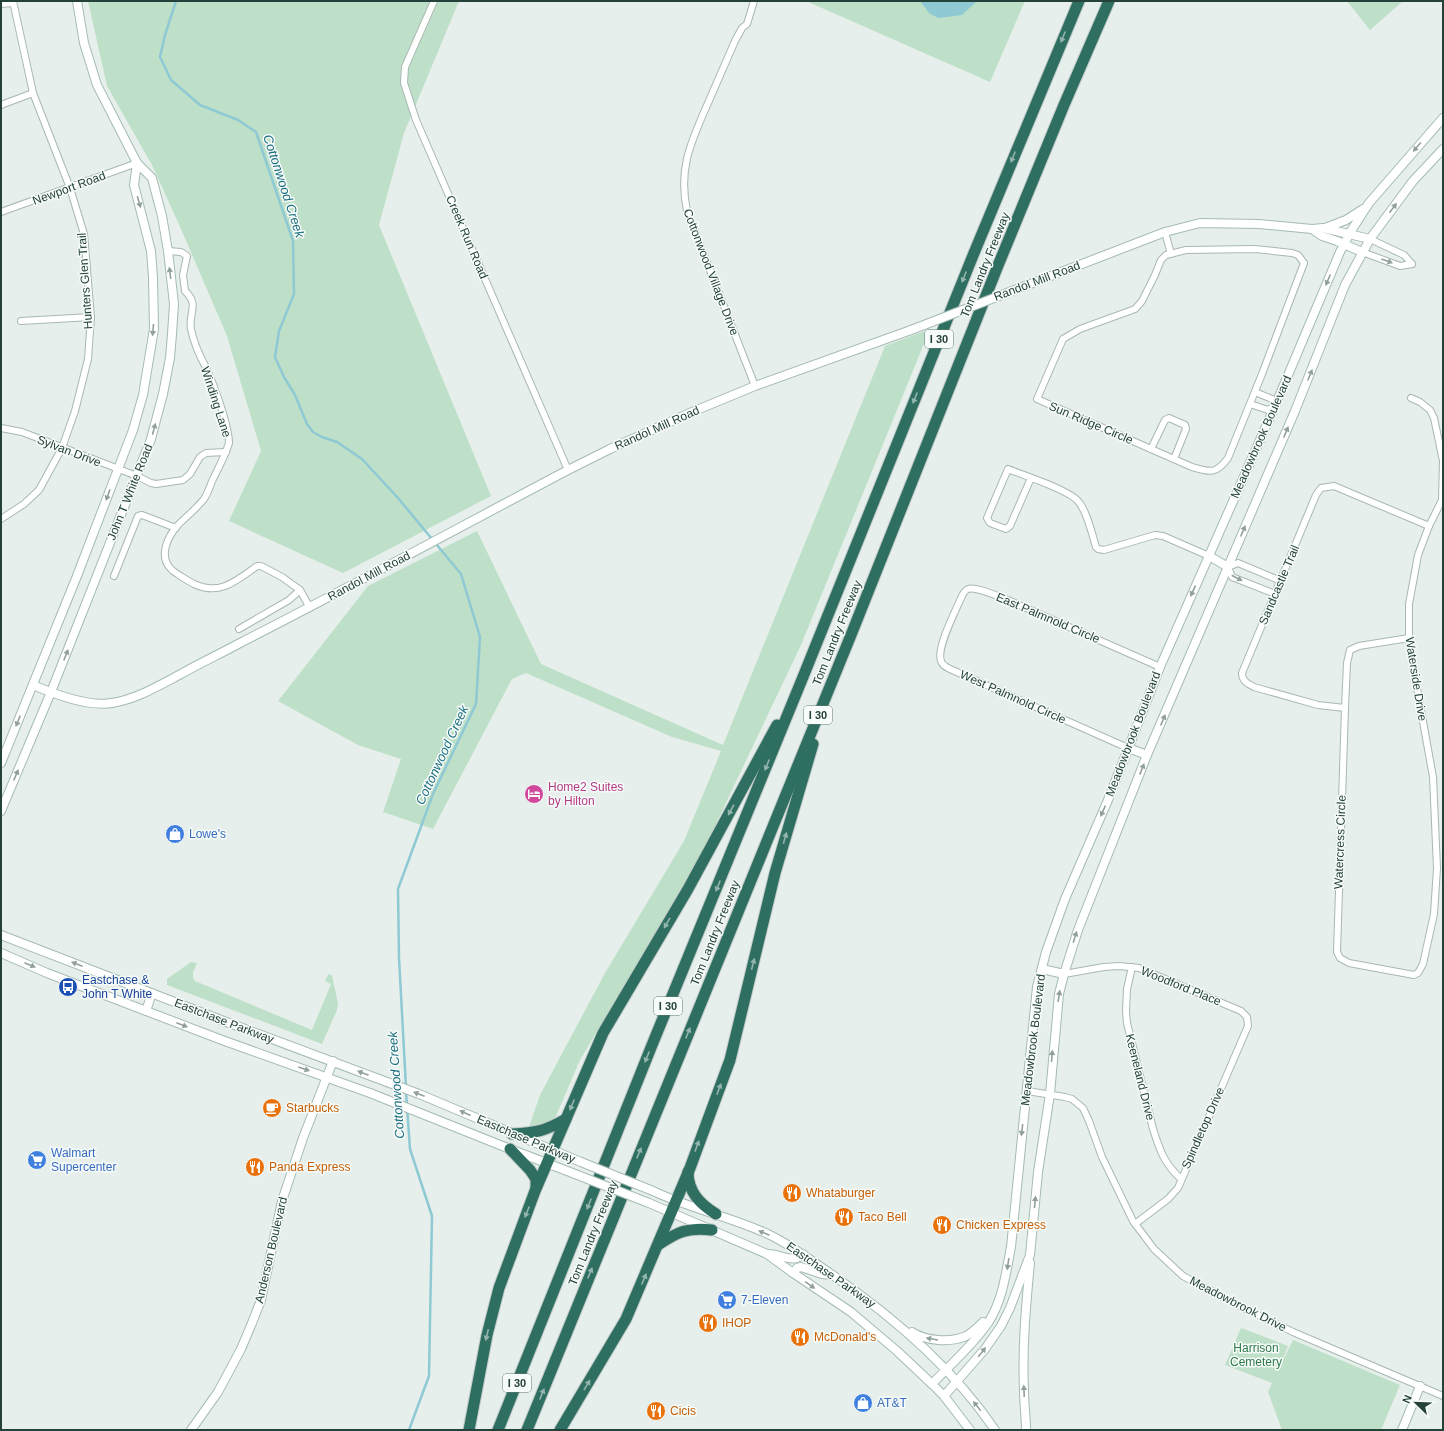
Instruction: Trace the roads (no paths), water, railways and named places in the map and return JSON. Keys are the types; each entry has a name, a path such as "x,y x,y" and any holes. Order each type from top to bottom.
{"highway":[{"name":"Tom Landry Freeway","path":"498,1430 652,1045 803,677 974,253 1079,1"},
{"name":"Tom Landry Freeway","path":"527,1430 938,419 997,268 1061,112 1109,1"},
{"path":"468,1430 487,1336 499,1288 547,1163 603,1033 688,889 803,677"},
{"path":"560,1430 626,1319 676,1202 730,1060 775,873 828,690"},
{"path":"512,1134 536,1133 555,1126 566,1119"},
{"path":"510,1149 525,1163 536,1179 536,1191"},
{"path":"688,1171 688,1182 692,1191 706,1208 716,1214"},
{"path":"658,1245 683,1231 697,1229 712,1230"}],"main road":[{"name":"John T White Road","path":"1,811 152,439 170,358 174,304 168,251 162,216 152,178 137,163 97,85 84,43 77,1"},
{"name":"Meadowbrook Boulevard","path":"932,1384 959,1357 988,1322 1004,1284 1027,1091 1037,987 1065,899 1108,800 1160,667 1276,406 1344,244 1369,203 1443,118"},
{"path":"1370,239 1413,181 1443,149"},
{"name":"John T White Road","path":"1,763 77,576 132,430 143,395 154,328 153,277 151,251 134,185 137,163"},
{"path":"1323,228 1354,216 1369,203"},
{"name":"Randol Mill Road","path":"33,685 50,692 98,704 131,699 151,691 191,668 310,608 610,449 692,412 755,386 911,330 1165,232 1200,223 1259,224 1312,229 1323,228 1370,239"},
{"name":"Randol Mill Road","path":"1312,229 1322,236 1362,252"},
{"name":"Meadowbrook Boulevard","path":"944,1396 958,1382 985,1349 1000,1326 1010,1308 1030,1255 1038,1172 1050,1094 1059,994 1078,930 1147,756 1295,411 1345,285 1370,239"},
{"path":"1209,556 1228,567"},
{"path":"1128,748 1147,756"},
{"name":"Eastchase Parkway","path":"1,935 445,1104 512,1134 653,1191 676,1202 716,1214 769,1235 794,1247 897,1323 958,1382 995,1430"},
{"name":"Eastchase Parkway","path":"1,953 146,1011 222,1040 327,1077 448,1124 648,1203 767,1254 851,1312 897,1351 944,1396 970,1430"},
{"path":"1042,969 1064,974"},
{"path":"146,1011 152,993"},
{"name":"Anderson Boulevard","path":"191,1430 218,1392 241,1349 252,1323 260,1300 282,1200 303,1138 333,1061"},
{"path":"767,1254 775,1254 795,1260 803,1254"},
{"path":"1026,1430 1024,1344 1030,1255"},
{"path":"793,1273 797,1268 801,1267 822,1274 833,1275"},
{"path":"897,1323 918,1336 943,1341 967,1336 991,1316"},
{"path":"1402,1430 1420,1386"}],"street":[{"name":"Creek Run Road","path":"434,1 405,67 404,83 416,120 568,470"},
{"name":"Cottonwood Village Drive","path":"754,1 747,24 742,28 735,41 690,145 684,175 684,195 687,211 755,386"},
{"path":"1,4 13,2"},
{"name":"Hunters Glen Trail","path":"1,519 24,504 39,490 62,448 75,411 88,359 91,317 84,234 70,188 33,93 13,2"},
{"path":"1,105 33,93"},
{"name":"Newport Road","path":"1,212 137,163"},
{"path":"1165,232 1171,254"},
{"name":"Randol Mill Road","path":"1362,252 1400,266 1412,264 1404,255 1370,239"},
{"name":"Sun Ridge Circle","path":"1255,249 1292,253 1298,256 1304,263 1228,458 1223,465 1209,472 1192,467 1039,401 1037,397 1063,339 1080,329 1135,309 1142,301 1155,276 1161,260 1171,254 1186,250 1255,249"},
{"name":"Winding Lane","path":"168,251 181,252 187,256 183,274 185,291 193,302 190,328 196,347 208,373 229,438 229,443 204,498 188,517 176,528 169,538 164,552 166,561 170,569 194,584 216,589 235,582 257,566 261,566 282,577 300,590 310,608"},
{"path":"172,291 185,291"},
{"path":"21,320 91,317"},
{"path":"1250,404 1268,410 1276,406 1272,399 1255,392"},
{"name":"Waterside Drive","path":"1411,398 1420,402 1430,410 1434,418 1443,461 1442,500 1429,526 1418,555 1409,604 1409,638 1433,777 1437,868 1434,914 1423,964 1416,974"},
{"path":"1151,449 1165,420 1169,418 1184,425 1186,429 1174,459"},
{"name":"Sylvan Drive","path":"1,428 22,432 156,484 183,480 190,474 200,457 206,453 226,452"},
{"path":"1031,478 1010,526 1006,529 990,523 987,518 1008,469 1031,478 1070,494 1078,501 1083,508 1098,548 1104,550 1155,535 1162,536 1209,556"},
{"name":"Sandcastle Trail","path":"1345,708 1311,703 1254,687 1245,682 1242,678 1242,673 1280,581 1321,488 1334,486 1429,526"},
{"path":"114,576 138,516 142,515 176,528"},
{"path":"1275,594 1232,577 1228,567 1238,563 1280,581"},
{"name":"East Palmnold Circle","path":"952,620 962,596 969,588 984,591 1064,624 1160,667"},
{"path":"239,629 289,600 300,590"},
{"name":"West Palmnold Circle","path":"952,620 943,641 940,655 941,662 944,666 1128,748"},
{"name":"Watercress Circle","path":"1409,638 1353,648 1350,650 1347,663 1337,952 1340,958 1349,963 1414,975 1416,974"},
{"name":"Woodford Place","path":"1064,974 1104,968 1132,967 1146,970 1241,1011 1247,1017"},
{"name":"Keeneland Drive","path":"1132,967 1126,1001 1127,1023 1153,1129 1166,1163 1181,1179"},
{"name":"Spindletop Drive","path":"1135,1224 1168,1199 1178,1188 1248,1026 1247,1017"},
{"name":"Meadowbrook Drive","path":"1027,1091 1072,1099 1083,1108 1117,1189 1135,1224 1154,1249 1168,1263 1193,1282 1287,1329 1443,1396"}],"water":[{"path":"920,1 977,1 962,15 939,18 930,14"}],"waterway":[{"name":"Cottonwood Creek","path":"176,1 165,35 160,57 171,80 200,105 238,120 256,132 293,241 294,294 279,331 275,357 284,377 295,395 307,424 313,432 337,442 362,459 398,498 461,574 480,637 476,704 433,794 398,889 399,958 406,1087"},
{"name":"Cottonwood Creek","path":"406,1092 410,1149 432,1216 429,1376 409,1430"}],"place":[{"name":"Home2 Suites by Hilton","path":"534,794"},
{"name":"Lowe's","path":"175,834"},
{"name":"Eastchase & John T White","path":"68,987"},
{"name":"Starbucks","path":"272,1108"},
{"name":"Walmart Supercenter","path":"37,1160"},
{"name":"Panda Express","path":"255,1167"},
{"name":"Whataburger","path":"792,1193"},
{"name":"Taco Bell","path":"844,1217"},
{"name":"Chicken Express","path":"942,1225"},
{"name":"7-Eleven","path":"727,1300"},
{"name":"IHOP","path":"708,1323"},
{"name":"McDonald's","path":"800,1337"},
{"name":"AT&T","path":"863,1403"},
{"name":"Cicis","path":"656,1411"}],"park label":[{"name":"Harrison Cemetery","path":"1256,1355"}]}
